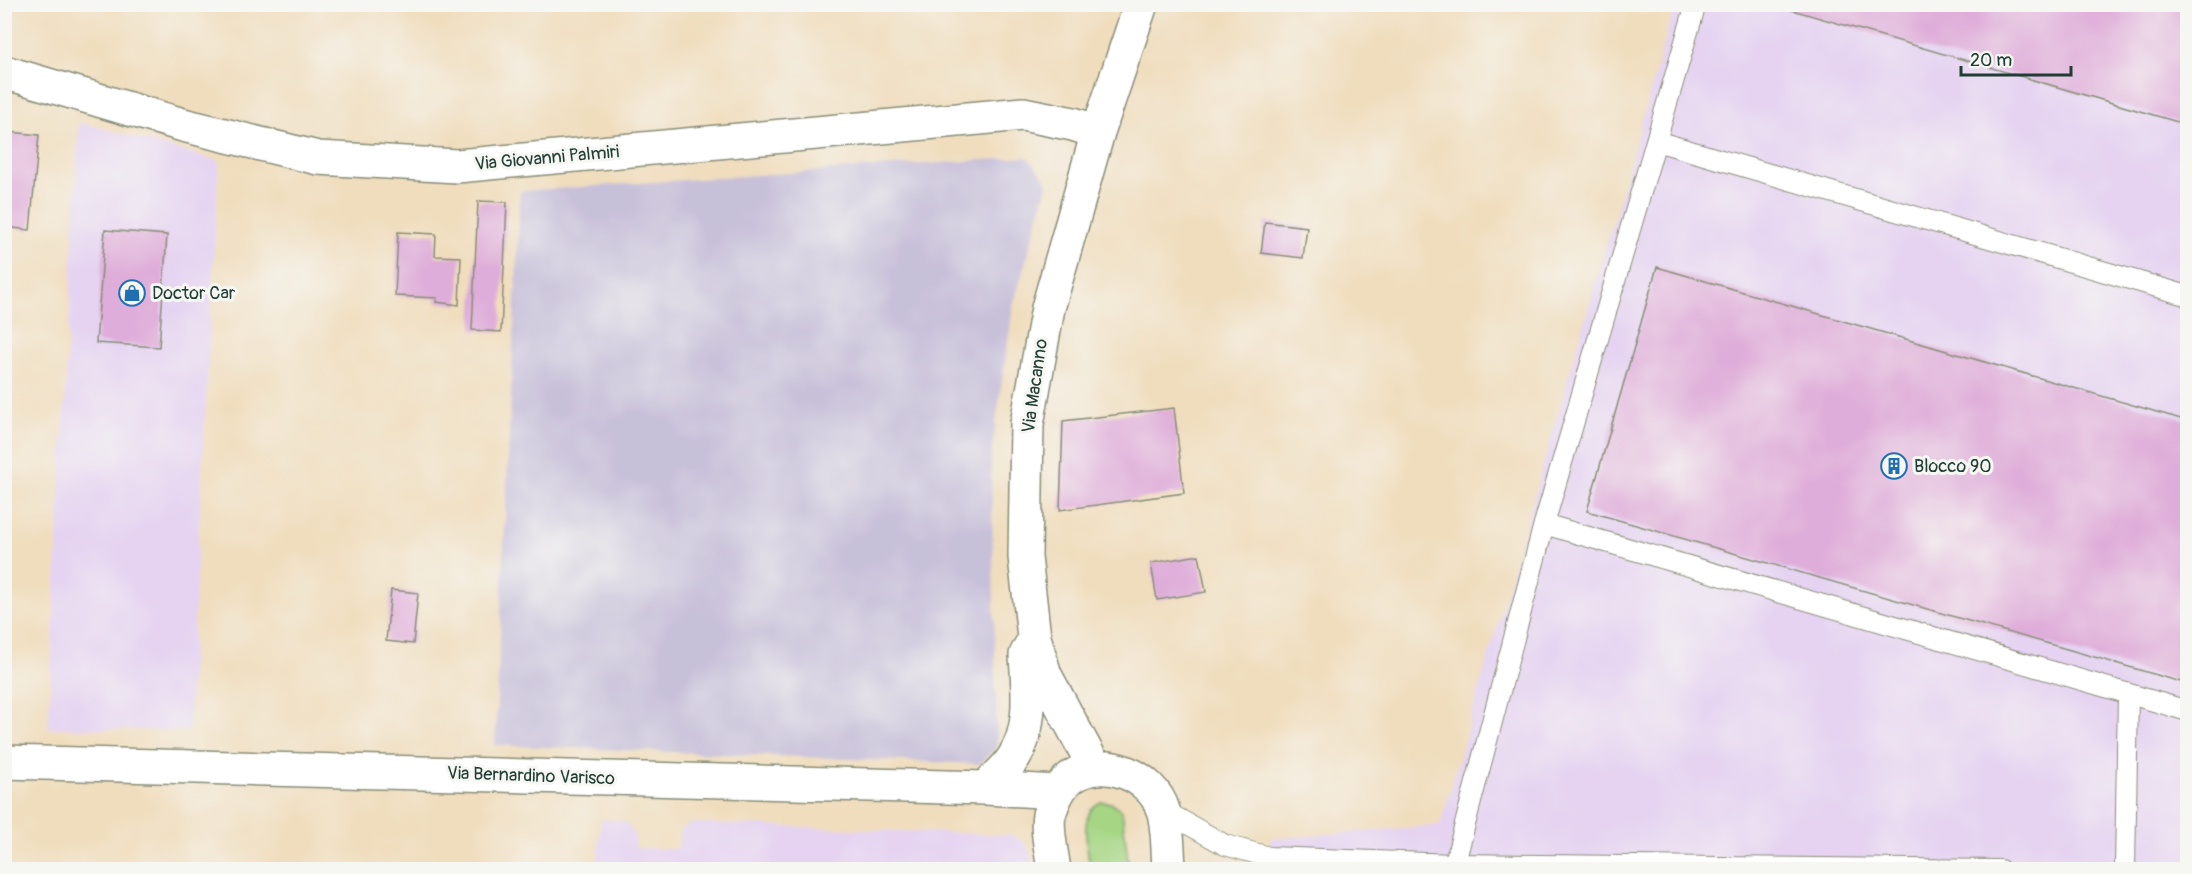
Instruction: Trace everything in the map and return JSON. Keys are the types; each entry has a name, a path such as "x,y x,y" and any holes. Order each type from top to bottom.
{"street":[{"name":"Via Macanno","path":"1095,768 1045,675 1034,637 1025,557 1027,424 1048,308 1098,132 1141,4"},
{"name":"Via Giovanni Palmiri","path":"4,72 183,125 329,159 457,166 1023,114 1098,132"},
{"path":"985,789 1013,759 1024,737 1028,709 1026,655 1034,637"},
{"name":"Via Bernardino Varisco","path":"4,762 1058,792"},
{"path":"1054,870 1048,818 1058,792 1072,776 1095,768 1123,770 1148,786 1163,810 1169,870"}],"lane":[{"path":"1453,867 1544,525 1696,4"},
{"path":"1656,141 2187,296"},
{"path":"1544,525 2187,711"},
{"path":"2125,870 2128,694"},
{"path":"1163,810 1225,845 1269,857 1453,867 2000,870"}],"shaded area":[{"path":"1675,5 2187,5 2187,869 1269,870 1270,839 1440,825"},
{"path":"79,122 219,161 188,731 48,728"},
{"path":"1027,157 1048,182 1013,306 991,457 997,747 979,764 495,745 520,191"},
{"path":"601,819 623,821 631,828 636,848 678,849 680,832 686,826 694,823 1011,835 1021,840 1028,848 1034,869 597,869"}],"green space":[{"path":"1101,802 1112,803 1122,811 1127,869 1090,869 1086,822 1094,807"}],"building":[{"path":"2188,4 2188,125 1775,5"},
{"path":"9,132 39,135 30,230 4,227 4,183"},
{"path":"478,201 507,202 501,332 472,330"},
{"path":"1265,222 1307,227 1303,258 1261,253"},
{"name":"Doctor Car","path":"105,230 167,235 159,347 96,343"},
{"path":"398,232 436,234 435,256 461,257 459,305 436,302 437,298 395,296"},
{"name":"Blocco 90","path":"1657,267 2188,421 2188,684 1587,511"},
{"path":"1174,408 1184,493 1060,510 1063,421"},
{"path":"1199,555 1206,592 1157,600 1151,563"},
{"path":"391,590 418,593 413,644 386,641"}],"place":[{"name":"Doctor Car","path":"132,293"},
{"name":"Blocco 90","path":"1894,466"}]}
